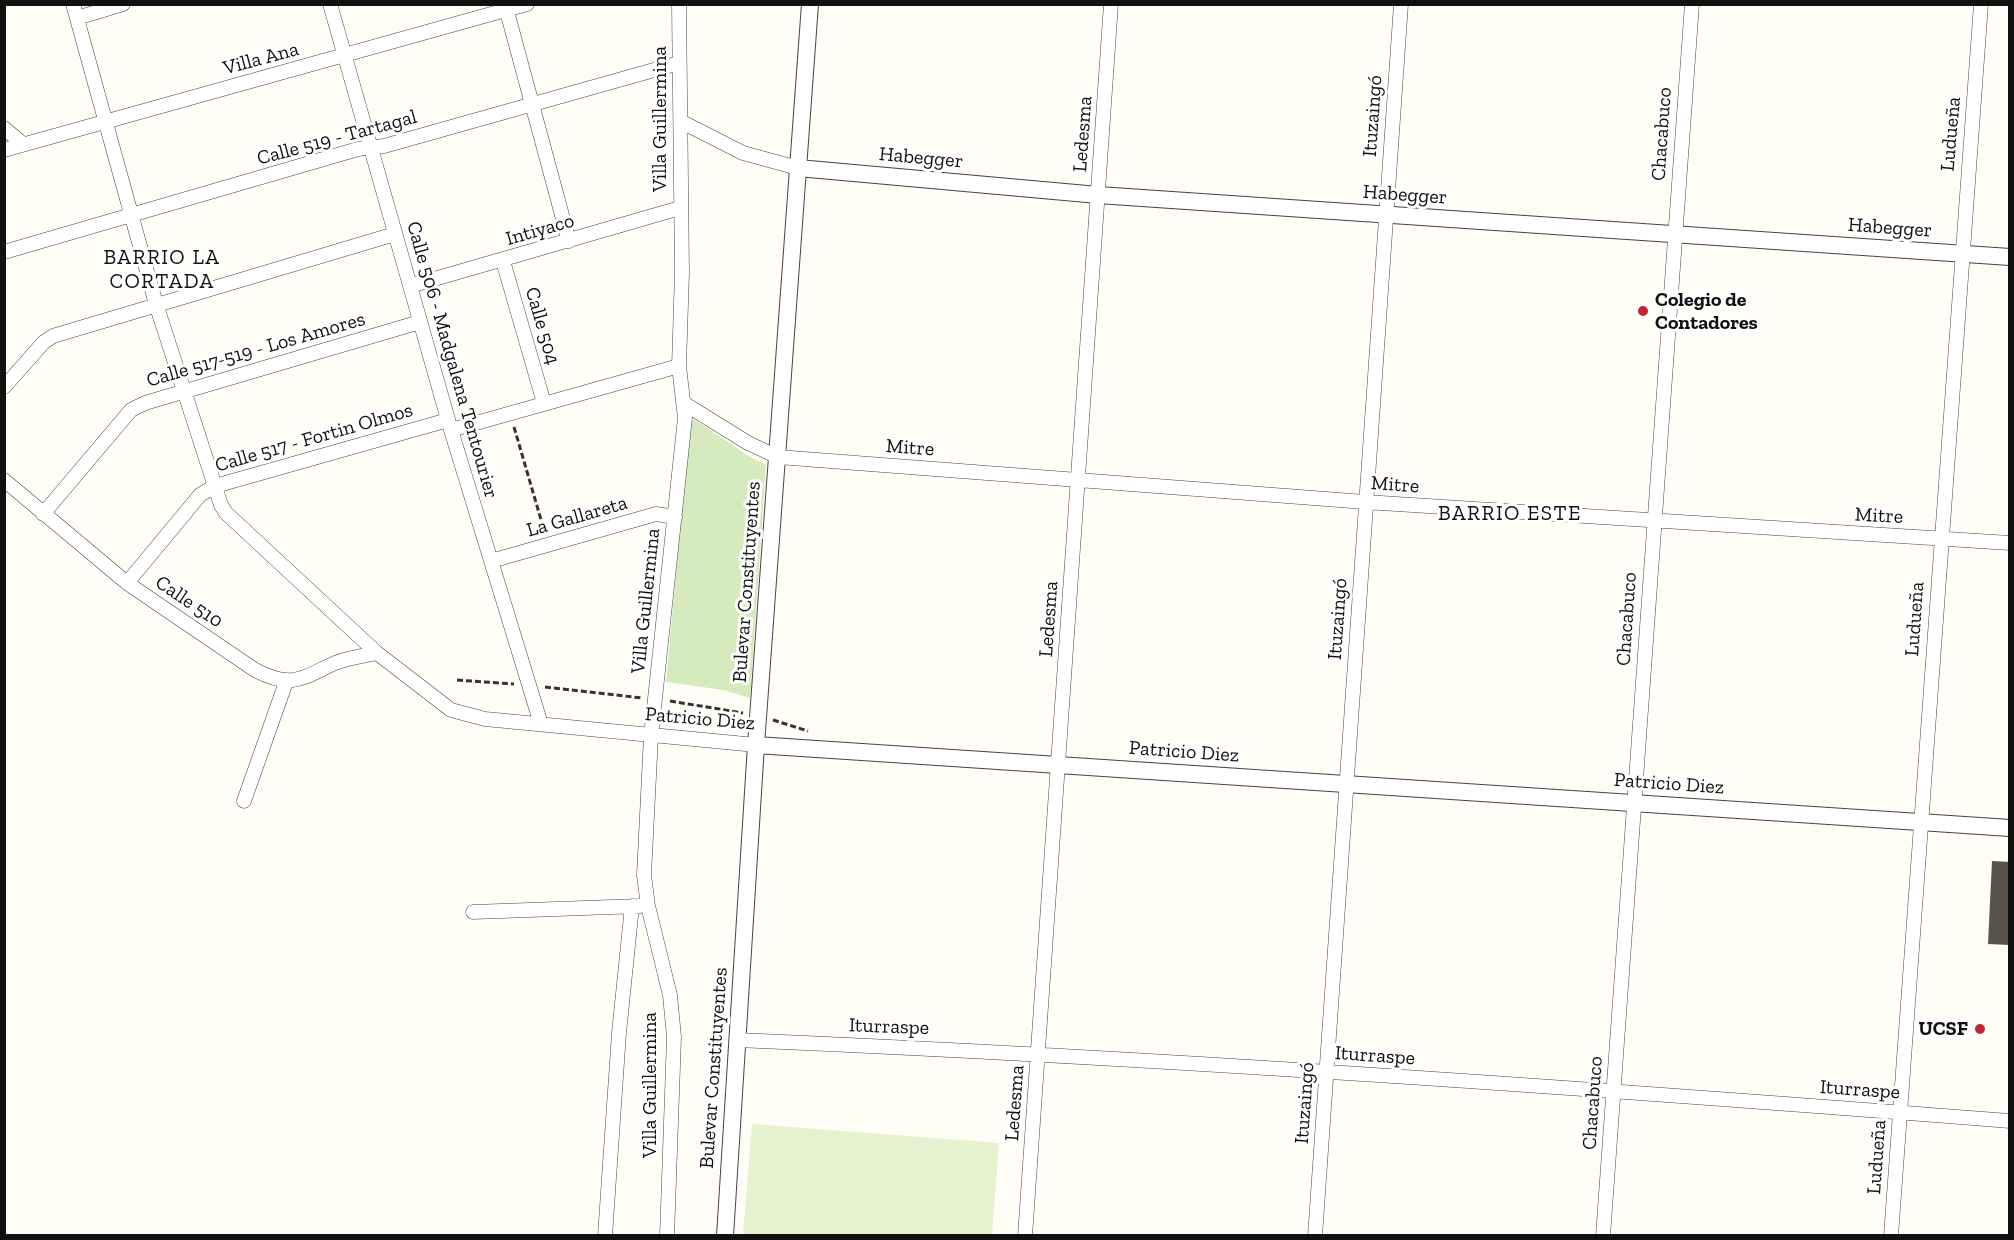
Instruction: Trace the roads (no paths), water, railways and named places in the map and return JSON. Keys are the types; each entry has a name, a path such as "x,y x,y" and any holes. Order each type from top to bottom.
{"street":[{"path":"75,11 123,4"},
{"name":"Calle 506 - Madgalena Tentourier","path":"330,4 449,425 541,724"},
{"name":"Villa Ana","path":"4,150 344,57 506,8 527,4"},
{"name":"Villa Guillermina","path":"667,1236 674,1037 670,995 648,906 644,875 651,736 685,404 679,366 682,272 680,208 682,122 679,4"},
{"name":"Bulevar Constituyentes","path":"725,1236 756,745 810,4"},
{"name":"Ledesma","path":"1025,1236 1111,4"},
{"name":"Ituzaingó","path":"1315,1236 1401,4"},
{"name":"Chacabuco","path":"1603,1236 1692,4"},
{"name":"Ludueña","path":"1891,1236 1940,539 1981,4"},
{"path":"506,8 570,242"},
{"name":"Patricio Diez","path":"75,11 156,304 214,486 226,513 377,653 451,710 485,719 756,745 2010,828"},
{"name":"Calle 519 - Tartagal","path":"4,252 358,149 370,149 680,63"},
{"path":"682,122 744,153 798,168"},
{"path":"4,128 23,144"},
{"name":"Habegger","path":"798,168 1098,195 2010,257"},
{"name":"Intiyaco","path":"410,286 570,242 680,208"},
{"path":"4,387 44,342 53,336 395,234"},
{"name":"Calle 504","path":"503,261 544,403"},
{"name":"Calle 517-519 - Los Amores","path":"43,514 131,410 145,403 420,322"},
{"name":"Calle 517 - Fortin Olmos","path":"127,583 200,495 214,486 449,425 510,413 679,366"},
{"path":"685,404 722,424 748,443 777,457"},
{"name":"Mitre","path":"777,457 1365,502 2010,543"},
{"name":"Calle 510","path":"4,480 127,583 255,670 275,680 285,682"},
{"name":"La Gallareta","path":"491,561 656,514 675,518"},
{"path":"244,801 285,682 303,679 337,662 377,653"},
{"path":"605,1236 619,1033 632,906"},
{"path":"473,912 648,906"},
{"name":"Iturraspe","path":"737,1040 1038,1052 1614,1090 2010,1121"}],"place":[{"name":"Colegio de Contadores","path":"1643,311"},
{"name":"UCSF","path":"1980,1029"}],"district":[{"name":"BARRIO LA CORTADA","path":"162,270"},
{"name":"BARRIO ESTE","path":"1510,514"}]}
